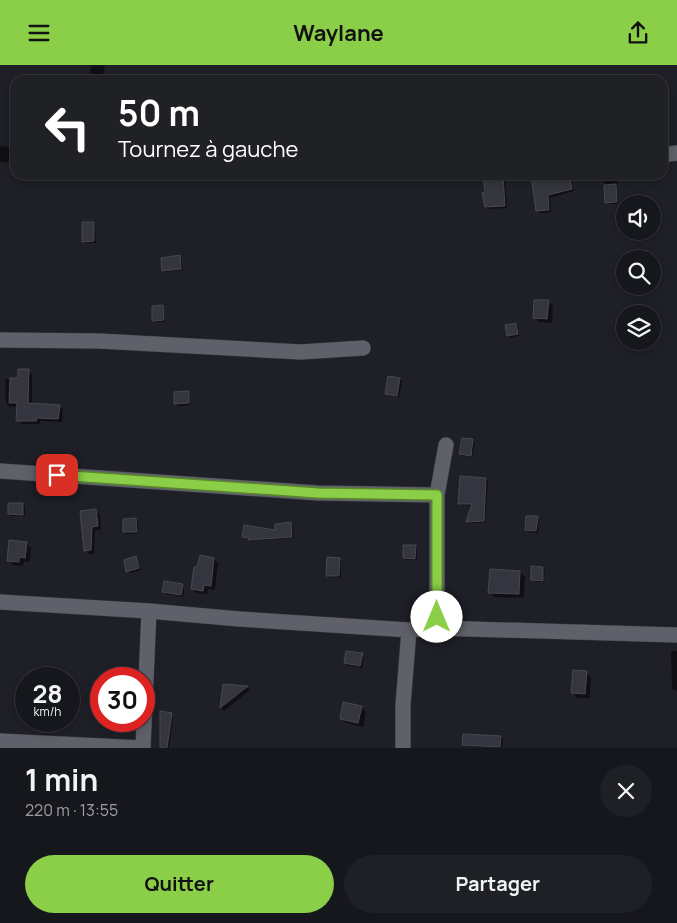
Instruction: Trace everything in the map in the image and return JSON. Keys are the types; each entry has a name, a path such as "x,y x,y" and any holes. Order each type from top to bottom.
{"street":[{"path":"0,340 99,341 301,352 363,348"},
{"path":"437,628 437,495 446,445"},
{"path":"0,471 318,493 437,495"},
{"path":"0,603 408,629 437,628 677,635"},
{"path":"0,741 143,748 149,611"},
{"path":"403,748 403,705 408,629"}],"building":[{"path":"484,180 503,180 505,206 485,207 482,193 485,192"},
{"path":"532,180 570,180 572,189 548,195 549,210 536,211"},
{"path":"616,184 616,202 605,203 604,185"},
{"path":"82,222 94,222 94,241 82,242"},
{"path":"180,255 181,269 162,271 161,258"},
{"path":"534,300 549,300 547,319 533,318"},
{"path":"163,305 164,320 152,321 152,306"},
{"path":"516,323 518,334 507,336 505,325"},
{"path":"18,369 29,369 28,403 60,405 58,419 37,418 36,421 16,421 17,403 9,403 10,378 18,378"},
{"path":"388,376 400,378 397,396 385,394"},
{"path":"189,391 189,403 174,404 174,392"},
{"path":"462,438 473,439 471,456 459,454"},
{"path":"460,476 486,478 484,521 466,522 472,504 458,504"},
{"path":"8,503 23,503 23,515 8,514"},
{"path":"96,509 98,526 92,527 91,550 84,551 80,511"},
{"path":"526,516 538,516 536,531 525,530"},
{"path":"136,518 137,532 123,532 123,519"},
{"path":"291,522 292,537 248,540 249,538 242,537 244,525 275,530 275,524"},
{"path":"9,540 27,542 25,558 19,557 19,562 7,561"},
{"path":"403,545 416,545 415,559 403,558"},
{"path":"200,555 214,558 211,586 204,585 203,591 191,589 194,567 197,567"},
{"path":"136,556 139,568 126,572 124,560"},
{"path":"327,557 340,558 339,576 326,576"},
{"path":"531,566 543,567 543,581 531,580"},
{"path":"490,569 520,571 519,594 488,593"},
{"path":"164,581 183,584 181,595 162,592"},
{"path":"346,651 363,653 360,666 344,663"},
{"path":"573,670 587,671 585,694 571,693"},
{"path":"223,684 248,686 220,708"},
{"path":"343,702 362,706 358,723 340,719"},
{"path":"160,711 172,713 167,748 160,748"},
{"path":"463,734 501,736 500,747 462,745"}],"route":[{"path":"57,475 318,493 437,495 437,617"}]}
